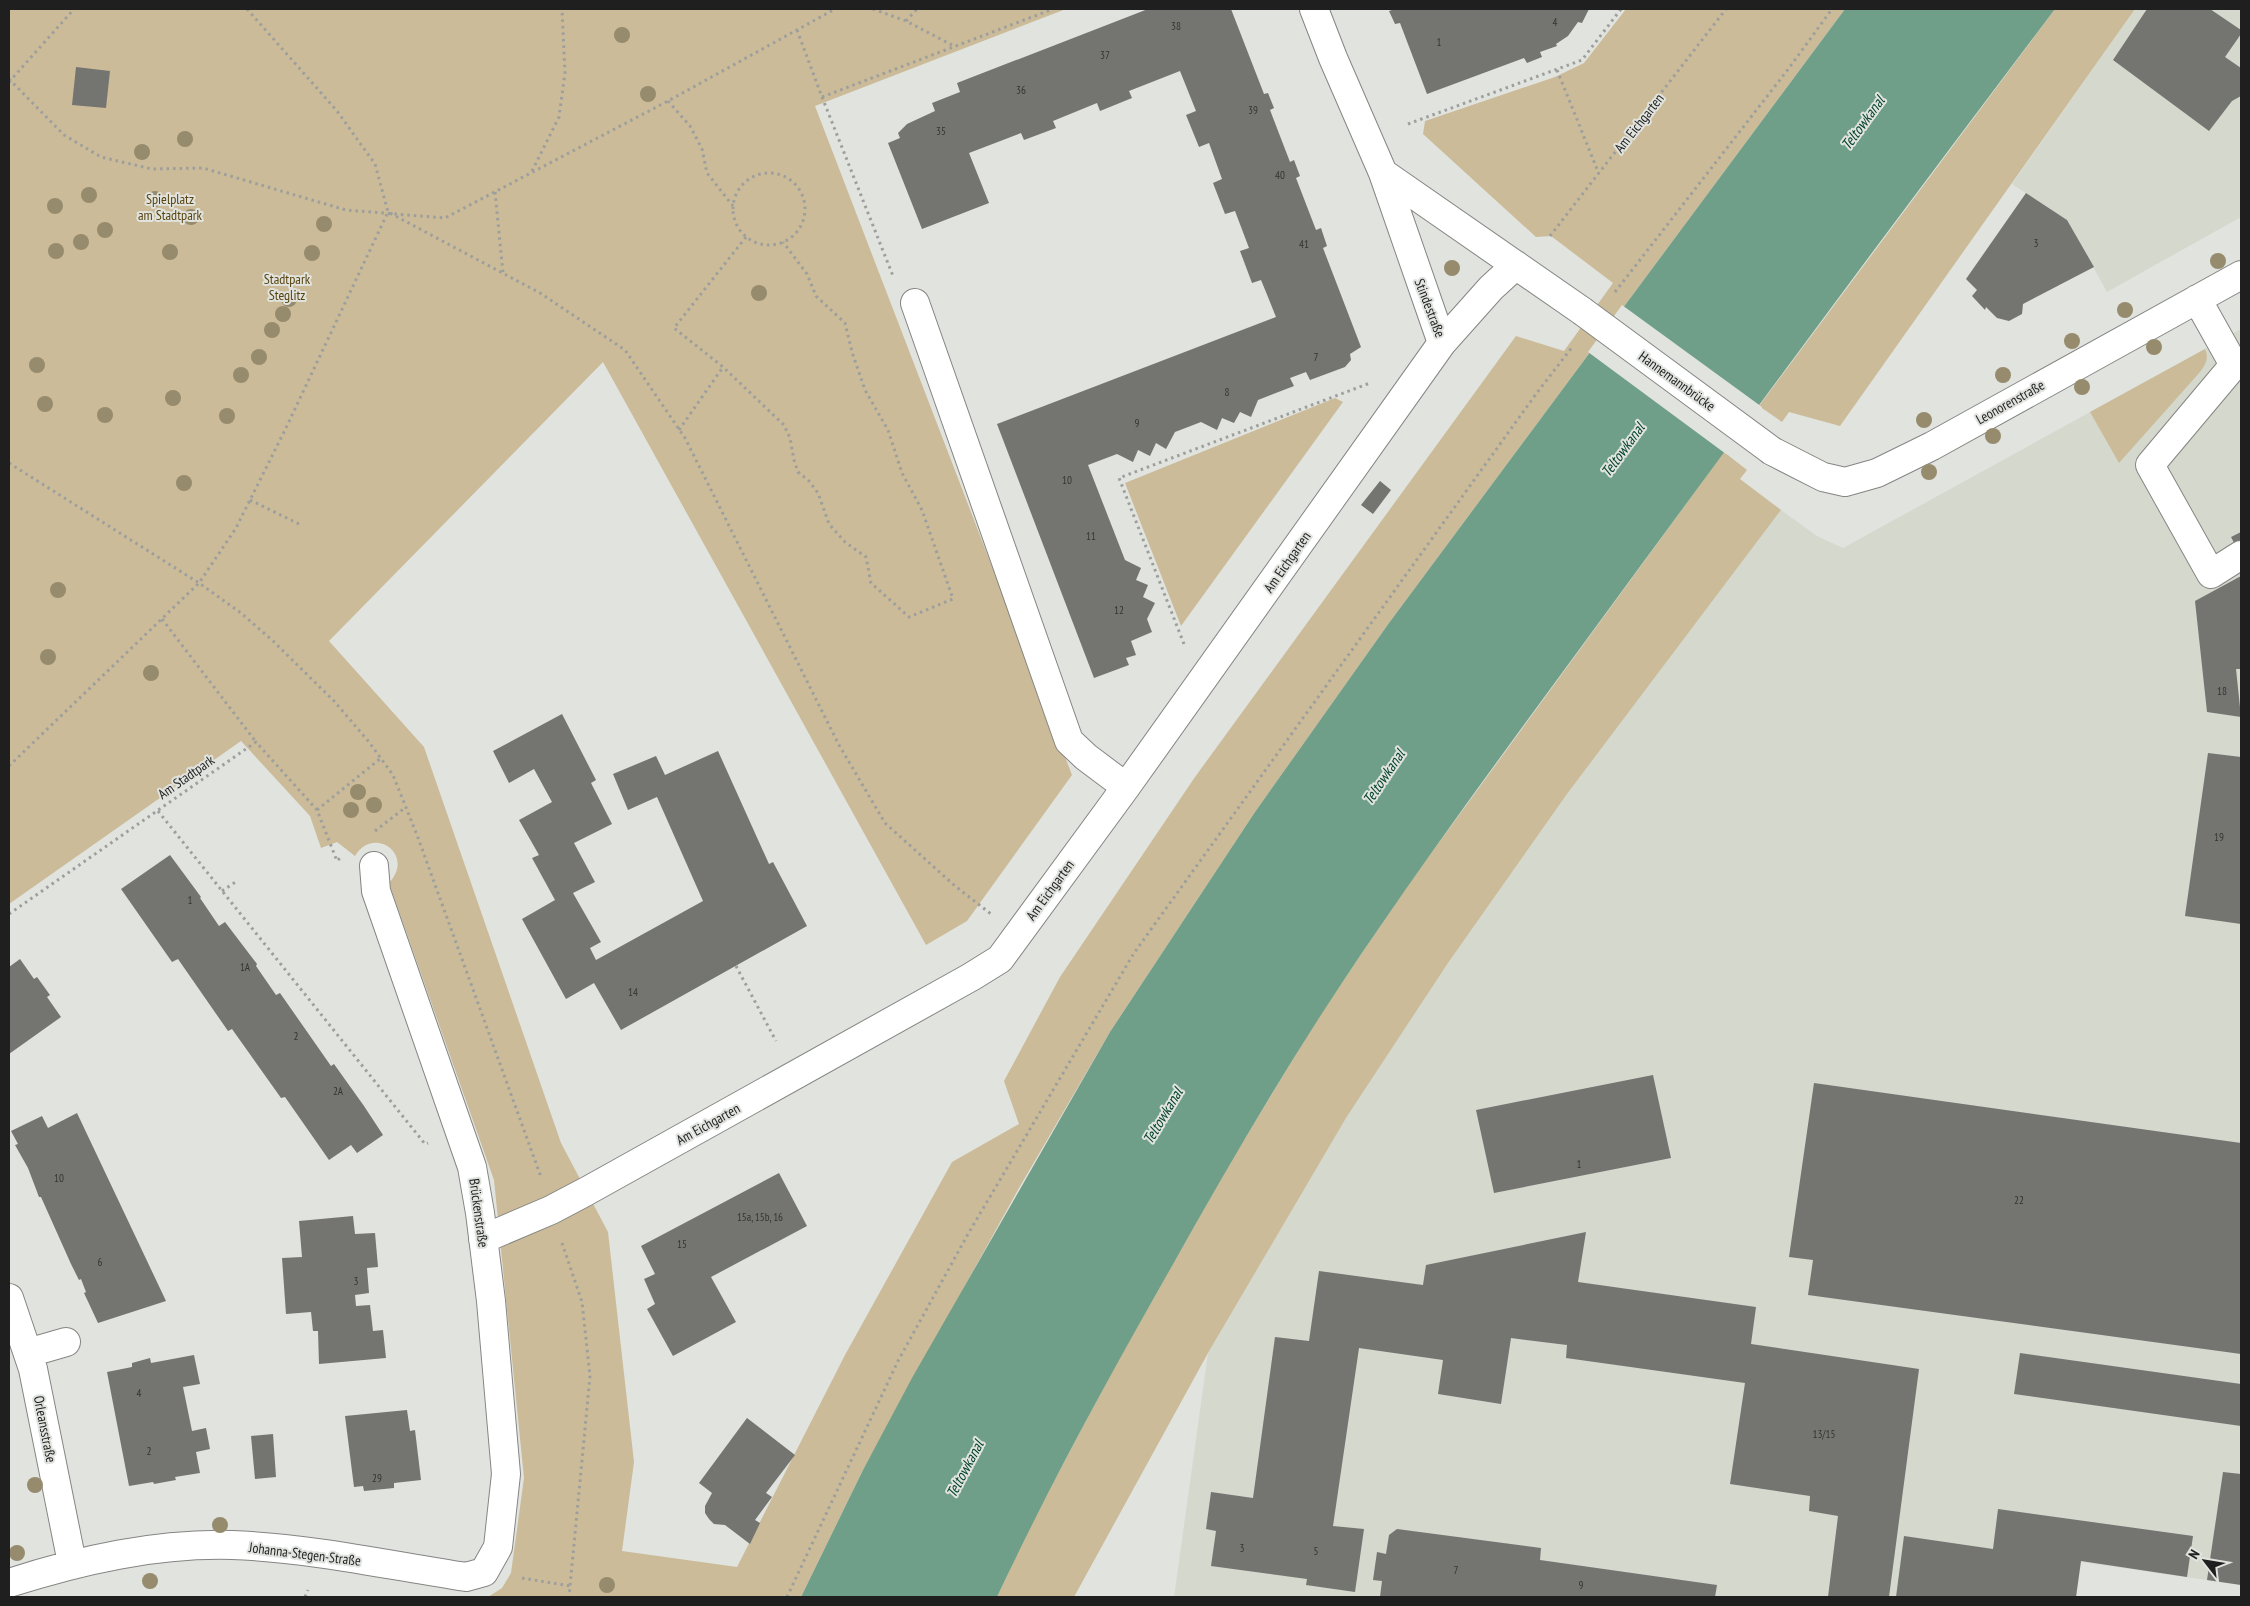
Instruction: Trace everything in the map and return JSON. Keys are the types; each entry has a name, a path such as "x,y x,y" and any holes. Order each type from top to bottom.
{"street":[{"name":"Stindestraße","path":"1314,9 1383,173 1442,343 1491,288 1516,265"},
{"path":"1383,173 1516,265"},
{"name":"Hannemannbrücke","path":"1516,265 1582,311 1772,451"},
{"name":"Leonorenstraße","path":"1772,451 1823,477 1845,482 1877,473 1932,446 2241,275"},
{"path":"2197,299 2238,365 2150,465 2211,574 2241,555"},
{"path":"915,303 1069,741 1086,757 1126,787"},
{"name":"Am Eichgarten","path":"483,1239 552,1210 778,1086 1000,959 1126,787 1442,343"},
{"name":"Brückenstraße","path":"374,866 376,892 472,1167 483,1239 506,1474 498,1547 484,1572"},
{"name":"Orleansstraße","path":"9,1298 33,1369 72,1563"},
{"path":"28,1353 66,1342"},
{"name":"Johanna-Stegen-Straße","path":"9,1583 72,1563 101,1557 163,1549 231,1545 289,1549 466,1577 484,1572"}],"path":[{"path":"74,9 9,80 64,135 101,157 152,169 203,168 346,210 445,218 668,101 835,9"},
{"path":"9,766 198,583 236,528 388,212 375,164 338,112 247,9"},
{"path":"532,172 559,117 565,73 562,9"},
{"path":"873,9 906,21 955,46"},
{"path":"906,21 917,9"},
{"path":"822,96 1053,9"},
{"path":"1408,124 1582,60 1621,9"},
{"name":"Am Eichgarten","path":"1550,236 1726,9"},
{"path":"1609,300 1780,80 1832,9"},
{"path":"797,30 898,288 915,303"},
{"path":"1557,70 1599,174"},
{"path":"668,101 690,126 702,149 707,173 733,206"},
{"path":"770,174 786,178 799,190 805,207 801,224 797,231 784,242 774,245 764,245 746,237 736,223 733,206 740,190 753,177 770,174"},
{"path":"494,192 503,274"},
{"path":"388,212 540,293 625,350 679,430 838,745 885,823 955,886 992,915"},
{"path":"746,237 674,328 723,367 784,425 790,438 798,472 809,481 818,493 829,524 835,533 866,557 870,583 910,617 953,599 922,510 902,473 888,430 865,390 852,352 845,323 816,296 807,274 784,242"},
{"path":"788,1597 898,1361 968,1234 1134,953 1536,394 1579,339"},
{"path":"679,430 723,367"},
{"path":"1186,650 1119,478 1375,381"},
{"path":"9,463 198,583"},
{"path":"250,500 301,525"},
{"path":"162,619 256,742 317,810 337,861"},
{"name":"Am Stadtpark","path":"9,914 256,742"},
{"path":"317,810 381,758"},
{"path":"158,811 424,1144 433,1143"},
{"path":"222,891 237,881"},
{"path":"736,966 776,1041"},
{"path":"559,1235 582,1302 590,1376 569,1597"},
{"path":"484,1572 570,1586"},
{"path":"305,1597 308,1590"}],"shaded area":[{"path":"2135,9 2241,9 2241,217 2107,292 2067,220 2012,184"},
{"path":"2241,329 2241,1585 2081,1562 2076,1597 1174,1597 1208,1353 1346,1118 1448,963 1567,794 1781,510 1817,536 1843,548"}],"green space":[{"name":"Stadtpark Steglitz","path":"9,9 1066,9 815,106 1072,775 967,921 926,945 603,362 329,641 424,747 561,1143 608,1232 634,1462 622,1551 737,1567 845,1355 952,1162 1019,1124 1004,1081 1060,977 1195,777 1516,336 1564,351 1613,283 1551,236 1536,237 1423,134 1425,121 1555,77 1584,63 1626,9 1845,9 1389,623 1255,812 1110,1032 1019,1188 863,1470 801,1597 488,1597 502,1588 511,1573 524,1478 494,1180 389,883 396,872 398,862 395,854 389,847 381,843 372,843 363,847 355,856 337,842 321,848 310,816 241,741 9,904"},
{"path":"2055,9 2135,9 1840,426 1789,412 1782,422 1759,406"},
{"path":"2205,349 2206,361 2200,372 2119,463 2090,412"},
{"path":"1335,398 1343,402 1181,626 1125,483"},
{"path":"1724,452 1747,470 1740,479 1781,510 1567,794 1448,963 1346,1118 1208,1353 1074,1597 997,1597 1029,1528 1114,1368 1230,1163 1318,1018 1408,885"}],"water":[{"name":"Teltowkanal","path":"1845,9 2055,9 1636,572 1395,904 1319,1018 1244,1141 1126,1348 1038,1513 997,1597 801,1597 863,1470 912,1378 1110,1032 1255,812 1389,623"}],"pier":[{"path":"1622,305 1762,407 1726,454 1588,352"}],"building":[{"path":"1148,9 1231,9 1264,94 1268,93 1274,108 1270,110 1290,162 1294,160 1300,176 1296,178 1316,230 1321,228 1327,246 1323,248 1361,347 1350,354 1351,360 1345,367 1310,380 1306,372 1290,378 1294,386 1258,400 1251,417 1240,412 1234,423 1222,418 1217,430 1201,422 1175,432 1166,449 1156,443 1150,456 1138,450 1133,462 1117,454 1088,465 1125,560 1141,568 1136,580 1148,585 1143,597 1155,603 1147,619 1152,632 1131,641 1136,655 1126,658 1129,665 1094,678 997,424 1276,317 1261,280 1252,283 1240,251 1249,248 1235,211 1225,214 1213,183 1222,179 1209,143 1199,147 1186,115 1196,111 1180,71 1129,91 1132,98 1100,111 1097,103 1053,121 1056,128 1024,140 1021,133 969,153 989,203 922,229 888,143 900,138 898,133 907,124 935,111 932,103 960,92 957,83"},
{"path":"1395,9 1589,9 1582,23 1578,22 1568,36 1556,44 1557,46 1540,52 1542,57 1527,63 1524,58 1427,94 1400,23 1395,24 1389,11"},
{"path":"2147,9 2210,9 2241,30 2241,34 2225,57 2241,68 2241,96 2232,101 2209,131 2113,60"},
{"path":"76,67 110,71 106,108 72,105"},
{"path":"2026,193 2067,220 2094,267 2023,304 2022,314 2009,321 1997,318 1986,307 1985,310 1972,296 1977,290 1966,279"},
{"path":"1380,481 1391,490 1373,514 1361,505"},
{"path":"2241,532 2241,556 2231,537"},
{"path":"2241,576 2241,669 2236,669 2241,717 2207,712 2195,601"},
{"path":"562,714 596,780 591,783 612,824 574,843 595,882 573,893 601,942 590,948 596,960 703,901 657,797 628,810 613,774 656,756 665,775 718,751 769,864 773,862 807,926 621,1030 594,983 566,999 522,919 555,900 532,858 539,855 519,820 552,802 534,769 509,783 493,751"},
{"path":"2208,753 2241,757 2241,924 2185,916"},
{"path":"170,855 201,897 219,926 225,922 257,964 256,966 276,995 280,993 331,1066 334,1064 383,1135 357,1153 351,1145 329,1160 285,1097 281,1098 232,1029 228,1031 178,959 172,962 121,889"},
{"path":"20,959 34,979 37,977 50,995 47,997 61,1017 9,1054 9,967"},
{"path":"1653,1075 1671,1158 1494,1193 1476,1110"},
{"path":"1814,1083 2241,1143 2241,1354 1808,1295 1813,1260 1789,1257"},
{"path":"77,1113 166,1301 98,1323 84,1293 86,1292 81,1279 79,1280 41,1197 39,1197 28,1168 15,1145 18,1144 11,1131 42,1116 48,1128"},
{"path":"779,1173 807,1226 711,1277 736,1322 673,1356 647,1309 655,1304 644,1279 655,1274 641,1246"},
{"path":"353,1216 355,1234 375,1233 378,1267 367,1268 369,1293 355,1295 356,1306 370,1305 373,1331 383,1330 386,1358 319,1364 318,1331 313,1331 311,1312 286,1314 282,1258 302,1257 299,1221"},
{"path":"1586,1232 1578,1282 1756,1307 1751,1344 1919,1369 1889,1597 1828,1597 1838,1516 1809,1511 1810,1496 1730,1484 1745,1383 1566,1358 1567,1345 1511,1338 1501,1404 1438,1394 1443,1360 1359,1348 1333,1526 1364,1529 1355,1592 1306,1585 1307,1579 1211,1566 1216,1531 1206,1529 1211,1492 1253,1498 1275,1337 1309,1341 1319,1271 1423,1285 1426,1265"},
{"path":"2020,1353 2241,1384 2241,1426 2014,1394"},
{"path":"194,1355 200,1384 183,1387 192,1431 206,1428 210,1449 196,1452 200,1473 175,1477 176,1480 129,1486 107,1372 132,1367 132,1363 150,1358 151,1363"},
{"path":"407,1410 410,1431 415,1430 421,1480 394,1483 394,1488 364,1491 363,1486 354,1487 345,1416"},
{"path":"747,1418 795,1455 766,1493 772,1497 755,1520 760,1523 750,1544 725,1525 714,1524 709,1519 705,1513 705,1506 712,1493 699,1483"},
{"path":"273,1434 276,1477 255,1479 251,1436"},
{"path":"2223,1472 2241,1474 2241,1585 2207,1580"},
{"path":"1998,1509 2193,1536 2187,1577 2081,1561 2076,1597 1896,1597 1904,1536 1993,1549"},
{"path":"1397,1529 1541,1548 1540,1560 1717,1585 1715,1597 1380,1597 1382,1581 1373,1580 1377,1552 1386,1554 1389,1535"}],"park label":[{"name":"Spielplatz am Stadtpark","path":"170,207"}]}
